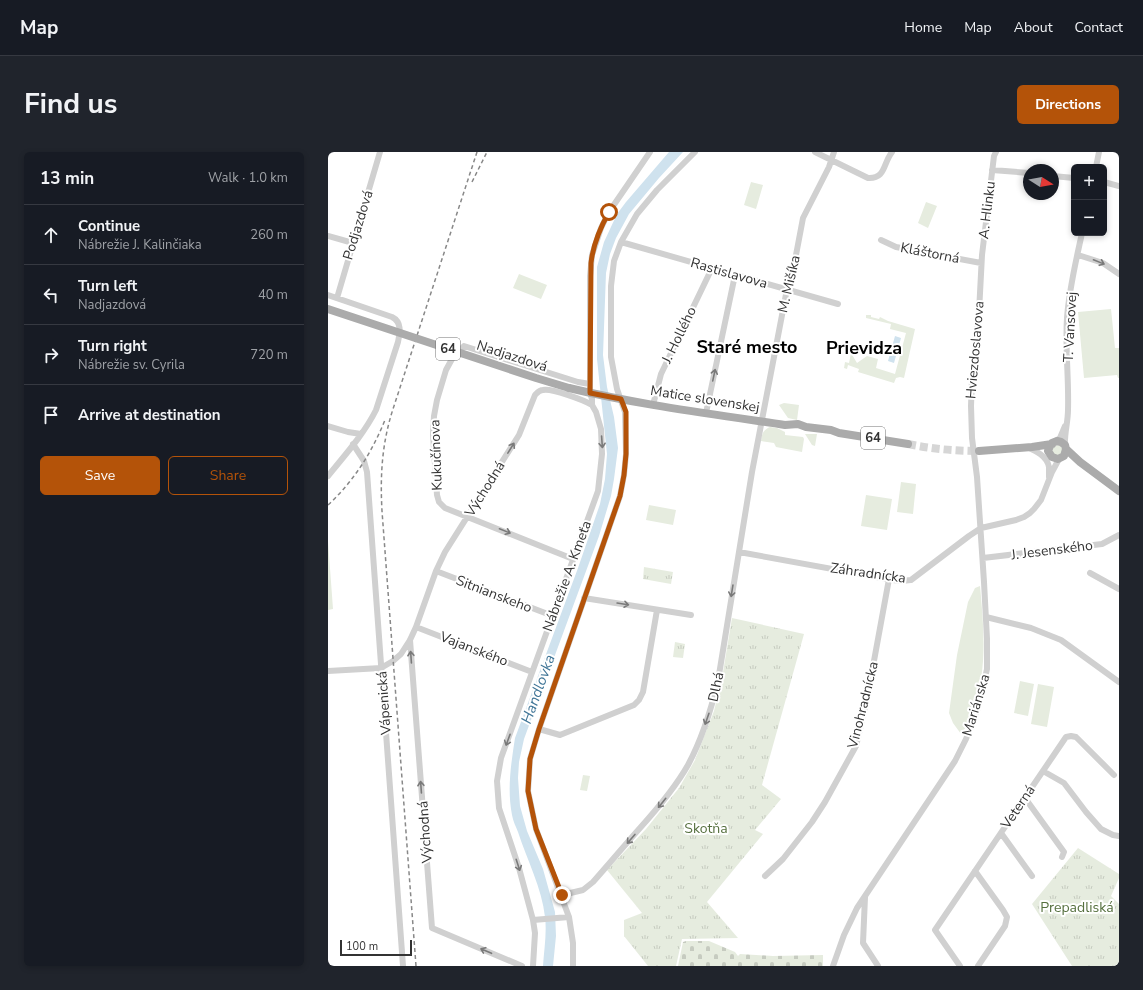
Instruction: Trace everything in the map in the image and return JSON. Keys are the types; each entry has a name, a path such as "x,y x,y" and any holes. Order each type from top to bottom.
{"main road":[{"name":"Nadjazdová","path":"328,309 572,391 621,399"},
{"name":"Matice slovenskej","path":"621,399 762,422 785,425 798,424 806,427 908,444"},
{"path":"1055,452 1062,442 1080,462 1119,491"},
{"path":"979,451 1030,447 1065,454 1066,448"},
{"path":"1055,452 1080,462"}],"street":[{"name":"Podjazdová","path":"336,298 380,152"},
{"name":"Nábrežie A. Kmeťa","path":"533,966 535,933 533,920 519,868 499,808 497,781 501,758 598,491 602,459 601,429 596,412 592,405 593,394 590,384 590,276 592,255 601,228 609,212 650,152"},
{"path":"573,966 573,943 569,917 536,829 528,791 530,759 620,496 624,475 626,454 626,412 617,389 612,370 611,357 612,272 616,254 637,214 657,190 695,152"},
{"path":"814,152 868,178 877,178 881,174 892,152"},
{"name":"M. Mišíka","path":"762,422 787,289 796,255 802,218 834,152"},
{"path":"1097,164 1099,152"},
{"name":"A. Hlinku","path":"981,263 994,153"},
{"path":"992,170 1023,173"},
{"path":"1059,177 1071,178"},
{"path":"1107,183 1119,186"},
{"path":"328,236 353,243"},
{"name":"T. Vansovej","path":"1066,448 1065,440 1068,411 1066,340 1067,318 1081,236"},
{"name":"Kláštorná","path":"881,240 896,247 981,263"},
{"name":"Rastislavova","path":"621,242 838,304"},
{"path":"1078,255 1103,263 1119,274"},
{"name":"Hviezdoslavova","path":"972,438 972,380 979,312 981,263"},
{"name":"J. Hollého","path":"653,404 661,374 712,268"},
{"path":"706,413 735,275"},
{"path":"328,295 392,317 398,321 400,329 398,342 376,410 370,422 328,476"},
{"name":"Kukučínova","path":"468,516 445,508 439,502 437,495 433,434 434,416 439,392 446,370 452,359 464,346 578,382 590,384"},
{"name":"Východná","path":"381,668 393,662 401,654 410,640 436,571 445,552 519,435 535,395 544,389 572,391 592,405"},
{"name":"T. Vansovej","path":"1055,452 1067,421"},
{"name":"Dlhá","path":"562,895 583,890 593,882 663,802 688,765 702,733 718,681 752,472 762,422"},
{"path":"328,426 361,434"},
{"name":"Mariánska","path":"833,966 837,952 850,921 865,895 955,761 966,739 977,711 986,677 987,654 983,558 977,476 972,438"},
{"name":"Vápenická","path":"353,444 364,461 366,472 403,966"},
{"path":"1030,447 1045,459 1049,466 1049,479"},
{"path":"981,528 1016,520 1024,517 1034,509 1041,500 1052,472 1055,452"},
{"path":"468,516 573,558"},
{"name":"Záhradnícka","path":"739,552 901,581 911,580 981,528"},
{"name":"J. Jesenského","path":"983,558 1102,544 1119,534"},
{"name":"Sitnianskeho","path":"436,571 553,616"},
{"path":"1090,573 1119,589"},
{"name":"Vinohradnícka","path":"765,876 783,858 812,822 825,802 856,746 868,698 889,579"},
{"path":"584,598 691,615"},
{"path":"539,729 560,736 634,705 639,700 643,692 657,610"},
{"path":"986,617 1031,628 1061,640 1119,682"},
{"name":"Vajanského","path":"416,627 532,672"},
{"name":"Východná","path":"410,640 432,928 522,966"},
{"path":"328,671 381,668"},
{"name":"Veterná","path":"960,966 935,930 1066,738 1071,736 1076,737 1114,775"},
{"path":"1043,771 1064,783 1101,829 1113,835 1119,836"},
{"path":"1025,798 1064,852 1062,857"},
{"path":"1001,833 1032,876"},
{"path":"975,871 1007,917 1005,926 982,964"},
{"path":"865,895 863,943 878,966"},
{"path":"533,920 569,917"}],"green space":[{"path":"751,182 763,185 756,209 744,205"},
{"path":"926,202 937,206 928,228 918,223"},
{"path":"519,274 547,285 541,299 513,288"},
{"path":"1111,309 1115,348 1119,348 1119,378 1117,375 1084,378 1078,312"},
{"path":"866,315 871,315 871,317 879,319 880,317 915,329 904,378 896,378 894,383 858,372 859,369 848,365 847,369 844,368 845,362 849,363 851,353 857,363 867,356 878,359 876,368 895,374 906,333 890,329 891,324 866,318"},
{"path":"784,403 799,405 797,420 788,418 779,405"},
{"path":"770,427 777,428 785,432 785,435 803,437 802,452 776,447 774,443 761,441 763,432"},
{"path":"805,434 817,434 815,446 812,445"},
{"path":"1060,445 1063,450 1060,456 1053,455 1053,446"},
{"path":"901,482 916,484 913,514 897,512"},
{"path":"866,495 892,499 887,530 861,526"},
{"path":"649,505 676,510 673,525 646,520"},
{"path":"328,541 333,609 328,610"},
{"path":"644,567 673,572 671,584 643,579"},
{"path":"980,586 983,618 983,666 977,697 968,723 961,734 953,723 949,713 957,655 968,602 975,588"},
{"name":"Skotňa","path":"732,618 804,634 762,785 781,799 755,830 763,834 707,902 738,938 682,939 676,966 648,966 624,936 624,920 642,913 607,870 646,829 679,788 695,760 714,711 722,678"},
{"path":"675,642 685,644 683,658 673,657"},
{"path":"1020,681 1034,684 1028,716 1014,713"},
{"path":"1038,684 1054,687 1047,727 1031,724"},
{"path":"583,775 590,776 587,791 580,790"},
{"name":"Prepadliská","path":"1078,848 1119,874 1119,878 1111,896 1119,904 1119,966 1072,966 1032,904"},
{"path":"709,941 735,952 738,956 740,954 773,956 823,955 823,966 678,966 683,942"}],"water":[{"name":"Handlovka","path":"669,152 683,152 629,214 616,238 610,254 606,273 603,355 618,448 611,496 599,536 524,739 519,762 518,778 520,806 527,831 543,869 555,912 556,936 553,966 543,966 546,929 545,917 538,885 513,819 510,796 512,757 515,738 600,504 605,479 607,454 597,359 597,267 604,242 617,214"},
{"path":"895,336 901,338 894,363 888,361"}],"tunnel":[{"path":"908,444 961,451 979,451"}],"railway":[{"path":"416,966 381,485 384,447 389,422 477,152"},
{"path":"472,182 487,152"},
{"path":"328,505 346,486 361,466 385,420"}],"district":[{"name":"Staré mesto","path":"747,347"},
{"name":"Prievidza","path":"864,348"}],"route":[{"path":"562,895 536,829 528,791 530,759 620,496 624,475 626,454 626,412 621,399 590,393 591,263 598,236 609,212"}]}
